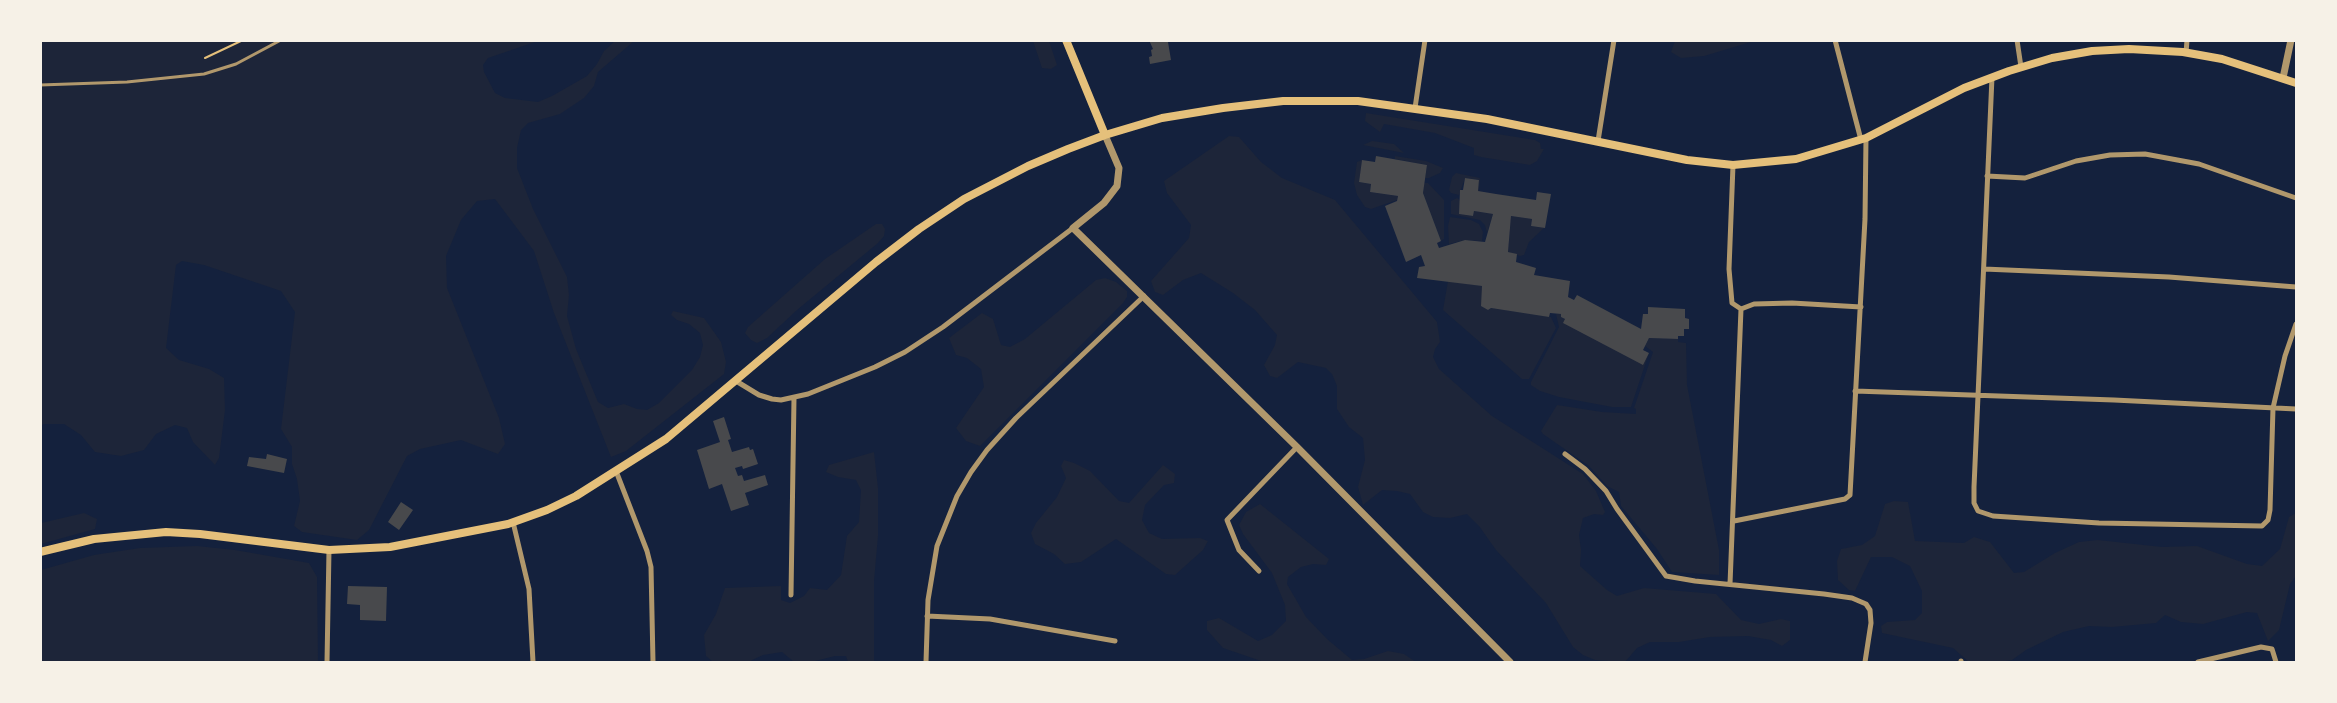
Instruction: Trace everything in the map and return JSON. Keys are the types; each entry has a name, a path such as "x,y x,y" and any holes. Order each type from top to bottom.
{"main road":[{"path":"1066,40 1105,135"},
{"path":"40,552 94,539 166,532 329,550 390,547 462,535 513,522 547,510 576,496 666,439 876,262 937,217 1028,166 1105,135 1162,118 1283,101 1335,100 1415,108 1498,121 1687,160 1733,165 1796,159 1863,139 1914,112 1992,77 2052,57 2092,51 2151,49 2186,53 2222,59 2296,83"}],"street":[{"path":"1415,108 1425,40"},
{"path":"1598,141 1614,40"},
{"path":"1734,520 1848,497 1851,490 1861,307 1863,139 1835,40"},
{"path":"2017,40 2021,67"},
{"path":"2186,53 2187,40"},
{"path":"2283,78 2291,40"},
{"path":"1992,77 1974,496 1978,511 1993,516 2099,523 2262,525 2268,520 2270,510 2274,408 2285,356 2296,324"},
{"path":"736,381 759,395 772,399 794,398 842,382 905,352 943,327 1104,203 1117,186 1119,168 1105,135"},
{"path":"1987,176 2025,178 2076,161 2105,155 2145,154 2208,167 2296,198"},
{"path":"1733,165 1729,268 1732,303 1741,309"},
{"path":"1073,228 1297,447 1510,663"},
{"path":"1983,269 2169,277 2296,287"},
{"path":"926,663 931,573 937,546 957,496 987,450 1144,296"},
{"path":"1741,309 1754,304 1792,303 1861,307"},
{"path":"1730,584 1741,309"},
{"path":"1855,391 2296,409"},
{"path":"791,595 794,398"},
{"path":"1258,571 1239,550 1227,520 1297,447"},
{"path":"1565,454 1585,469 1606,490 1663,574 1695,581 1852,598 1862,602 1869,608 1871,623 1865,663"},
{"path":"616,471 644,542 651,567 653,663"},
{"path":"513,522 529,589 533,663"},
{"path":"327,663 329,550"},
{"path":"927,616 990,619 1115,641"},
{"path":"2198,663 2254,648 2272,649 2276,663"}],"lane":[{"path":"40,85 127,82 204,74 236,64 281,40"}],"path":[{"path":"205,58 243,40"}],"shaded area":[{"path":"1675,40 1754,41 1704,56 1681,58 1671,52"},
{"path":"40,41 538,41 488,58 483,65 484,72 495,93 505,98 538,102 587,76 604,51 615,41 634,41 598,72 594,86 584,98 560,114 528,123 521,130 517,148 517,168 533,209 567,277 569,295 567,316 576,349 598,402 608,408 624,404 647,410 659,403 692,370 700,357 703,345 700,333 689,324 677,320 671,315 673,311 704,318 721,342 726,362 724,374 626,451 611,457 554,313 534,251 495,199 477,201 461,220 446,256 447,288 499,418 505,444 498,454 461,440 420,449 407,456 369,530 357,540 302,532 294,526 300,501 292,464 292,447 281,429 295,312 281,291 204,265 182,261 176,265 166,348 179,360 209,369 224,378 225,410 219,458 215,465 193,442 187,428 175,425 156,434 144,450 121,456 95,452 81,435 64,424 43,424 41,427"},
{"path":"1033,41 1049,41 1057,65 1051,69 1042,68"},
{"path":"1366,113 1535,140 1540,143 1541,149 1544,149 1537,161 1530,165 1481,157 1474,155 1474,148 1435,133 1384,124 1380,132 1365,121"},
{"path":"1229,136 1239,137 1261,162 1282,178 1335,200 1437,322 1440,342 1433,357 1439,369 1492,416 1583,474 1596,491 1605,512 1603,515 1594,514 1583,518 1579,535 1580,566 1617,596 1644,588 1716,594 1741,620 1759,624 1781,619 1790,621 1790,640 1782,646 1771,640 1748,636 1650,642 1637,648 1625,662 1595,660 1583,655 1573,647 1546,603 1496,550 1479,526 1467,514 1450,518 1433,517 1423,512 1410,494 1397,491 1382,490 1363,505 1358,487 1365,460 1363,438 1349,427 1337,409 1337,386 1332,374 1326,368 1298,362 1277,378 1270,376 1264,365 1275,345 1277,335 1255,310 1201,273 1183,280 1163,295 1155,292 1151,281 1189,238 1191,225 1167,193 1164,181"},
{"path":"1372,141 1394,144 1404,153 1363,145"},
{"path":"1395,156 1426,161 1443,168 1440,173 1425,178 1427,165 1395,159"},
{"path":"1362,160 1359,182 1371,184 1370,192 1398,196 1397,200 1371,209 1365,207 1357,195 1354,183 1357,162"},
{"path":"1456,173 1480,178 1479,191 1479,180 1465,178 1459,195 1451,193 1449,190 1452,177"},
{"path":"1424,183 1428,183 1444,200 1444,239 1441,241 1423,193"},
{"path":"1457,198 1461,201 1459,214 1473,216 1474,211 1493,214 1487,233 1485,225 1480,220 1451,214 1451,201"},
{"path":"1511,216 1532,219 1531,226 1544,228 1529,242 1524,255 1508,252"},
{"path":"1450,217 1471,220 1479,224 1483,232 1482,241 1465,240 1449,244"},
{"path":"876,224 882,224 885,229 884,236 878,243 767,338 757,343 751,340 745,333 748,327 825,259"},
{"path":"1105,278 1116,282 1127,291 1127,297 1123,303 980,446 966,441 956,428 984,387 981,369 967,358 956,355 949,338 982,313 993,319 1001,345 1010,347 1025,339 1096,280"},
{"path":"1448,281 1482,286 1485,307 1488,310 1491,308 1551,317 1556,328 1529,379 1522,379 1443,310"},
{"path":"1556,314 1561,314 1561,317 1643,364 1649,353 1631,407 1612,407 1559,397 1540,391 1531,385 1559,327"},
{"path":"1649,338 1678,339 1678,342 1686,343 1687,385 1719,550 1719,575 1672,572 1657,549 1621,506 1619,492 1607,486 1589,466 1541,431 1557,405 1602,412 1636,414 1634,408 1653,352 1645,346"},
{"path":"874,452 878,488 878,536 874,581 874,662 848,662 846,656 835,656 811,662 794,662 782,652 763,655 748,662 713,662 706,656 704,635 716,614 725,588 781,586 781,600 790,603 804,596 810,588 827,590 841,575 847,536 859,522 861,490 856,480 826,472 829,465"},
{"path":"1064,460 1090,471 1119,501 1129,503 1163,465 1175,474 1174,483 1164,485 1145,505 1142,520 1149,533 1162,539 1200,538 1208,541 1203,550 1175,575 1166,574 1116,539 1081,562 1065,564 1054,554 1035,544 1031,533 1036,523 1057,497 1066,478 1061,466"},
{"path":"1894,501 1908,502 1915,541 1964,543 1974,537 1990,542 2014,573 2024,572 2055,553 2079,542 2098,540 2162,547 2197,546 2247,564 2262,566 2280,549 2289,517 2296,513 2296,576 2290,584 2279,630 2268,641 2257,613 2247,612 2203,624 2181,622 2165,615 2156,623 2112,627 2089,626 2063,632 2026,650 2012,660 1969,662 1953,648 1882,633 1881,626 1887,622 1915,620 1922,613 1922,591 1910,566 1892,557 1871,557 1855,591 1849,590 1838,580 1837,561 1841,549 1862,545 1875,536 1885,504"},
{"path":"1260,504 1329,559 1326,565 1313,564 1301,567 1288,577 1287,584 1306,617 1327,639 1352,660 1364,659 1388,651 1404,654 1416,662 1264,662 1223,648 1207,630 1207,621 1219,618 1258,641 1272,635 1286,621 1285,605 1272,573 1243,534 1239,525 1246,512"},
{"path":"84,513 97,519 95,529 41,544 41,523"},
{"path":"197,546 309,563 317,577 318,662 41,662 41,570 94,555 140,548"}],"building":[{"path":"1149,40 1168,42 1171,60 1150,64 1149,57 1152,56 1151,50 1153,49"},
{"path":"1376,156 1427,165 1423,193 1441,241 1437,243 1439,248 1465,240 1485,242 1493,214 1474,211 1473,216 1459,214 1460,190 1463,190 1465,178 1479,180 1478,191 1536,200 1537,192 1551,194 1545,228 1531,226 1532,219 1511,216 1508,252 1517,254 1516,262 1536,268 1534,275 1570,281 1568,297 1574,300 1577,295 1641,329 1643,314 1648,314 1648,307 1685,309 1685,318 1689,319 1689,329 1684,329 1684,336 1678,336 1678,339 1649,338 1643,350 1649,353 1643,365 1563,323 1565,319 1561,317 1561,314 1550,313 1549,317 1491,308 1488,310 1481,306 1482,286 1417,278 1419,267 1425,266 1421,255 1406,262 1385,206 1397,201 1398,196 1370,192 1371,184 1359,182 1362,160 1375,162"},
{"path":"724,417 731,439 728,440 732,452 749,447 750,450 753,449 758,464 743,469 742,466 735,468 738,476 742,475 744,481 765,475 768,485 745,493 749,505 731,511 722,484 709,489 697,450 720,442 713,421"},
{"path":"267,454 287,459 284,473 247,466 249,457 266,459"},
{"path":"401,502 413,510 399,530 388,522"},
{"path":"348,586 387,587 386,621 360,620 360,605 347,604"}]}
